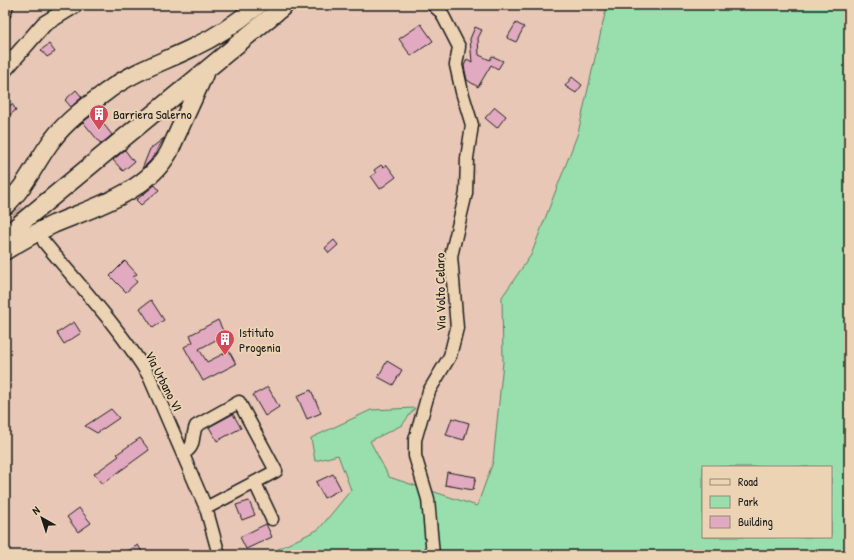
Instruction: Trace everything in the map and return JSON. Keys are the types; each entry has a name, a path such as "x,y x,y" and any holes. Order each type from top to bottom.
{"highway":[{"path":"5,206 19,191 53,138 67,124 109,90 136,72 214,37 258,5"},
{"path":"5,236 285,5"},
{"path":"5,251 38,232 129,190 151,175 162,164 169,152 206,71"}],"main road":[{"path":"5,69 44,24 70,6"}],"street":[{"path":"5,12 7,5"},
{"name":"Via Volto Celaro","path":"433,5 441,12 458,47 456,64 462,92 472,125 467,158 466,192 451,256 457,328 450,356 429,392 415,440 415,456 428,499 433,555"},
{"name":"Via Urbano VI","path":"44,242 111,321 138,357 149,376 206,508 219,555"},
{"path":"183,453 192,447 196,426 239,402 276,471 206,508"},
{"path":"255,482 272,519"}],"green space":[{"path":"607,5 849,5 849,555 266,555 319,529 351,490 338,455 315,461 311,438 371,410 415,408 402,425 370,441 389,477 477,506 493,462 503,362 502,297 531,255 578,133"}],"building":[{"path":"516,23 524,27 516,42 507,38"},
{"path":"421,24 433,41 411,56 399,39"},
{"path":"475,27 482,30 478,38 479,55 490,60 492,56 503,61 498,69 491,65 478,87 467,80 464,66 467,59 472,62 470,39"},
{"path":"49,44 55,52 47,57 41,50"},
{"path":"572,77 582,85 576,93 565,86"},
{"path":"76,90 82,97 71,107 65,100"},
{"path":"12,104 16,110 5,119 5,110"},
{"path":"495,107 506,116 497,128 485,118"},
{"path":"95,113 112,135 101,144 83,122"},
{"path":"164,138 151,160 142,169 150,149"},
{"path":"125,150 134,162 123,171 113,160"},
{"path":"381,165 383,167 387,165 396,177 380,189 371,176 376,173 374,170"},
{"path":"155,185 159,190 141,205 136,200"},
{"path":"334,240 338,245 329,253 325,248"},
{"path":"125,261 137,274 133,277 137,282 126,292 110,276"},
{"path":"151,300 164,320 153,328 140,308"},
{"name":"Istituto Progenia","path":"218,320 225,335 199,349 207,362 229,351 236,364 203,381 184,347 193,342 190,335"},
{"path":"74,322 81,333 64,344 57,333"},
{"path":"387,361 402,370 393,385 378,377"},
{"path":"268,387 279,407 265,416 253,395"},
{"path":"311,390 321,413 307,419 297,396"},
{"path":"111,409 119,418 97,433 85,426"},
{"path":"233,414 241,428 217,441 209,427"},
{"path":"452,418 469,423 464,440 446,435"},
{"path":"140,438 149,450 102,484 94,474 119,456 117,454"},
{"path":"447,472 476,477 473,490 445,485"},
{"path":"333,474 341,489 324,498 316,482"},
{"path":"249,501 255,515 242,520 236,505"},
{"path":"79,508 91,523 78,532 67,517"},
{"path":"266,524 272,537 246,549 240,537"},
{"path":"138,545 144,555 121,555"}],"tunnel":[{"path":"5,196 30,226"}],"place":[{"name":"Barriera Salerno","path":"99,131"},
{"name":"Istituto Progenia","path":"225,356"}]}
